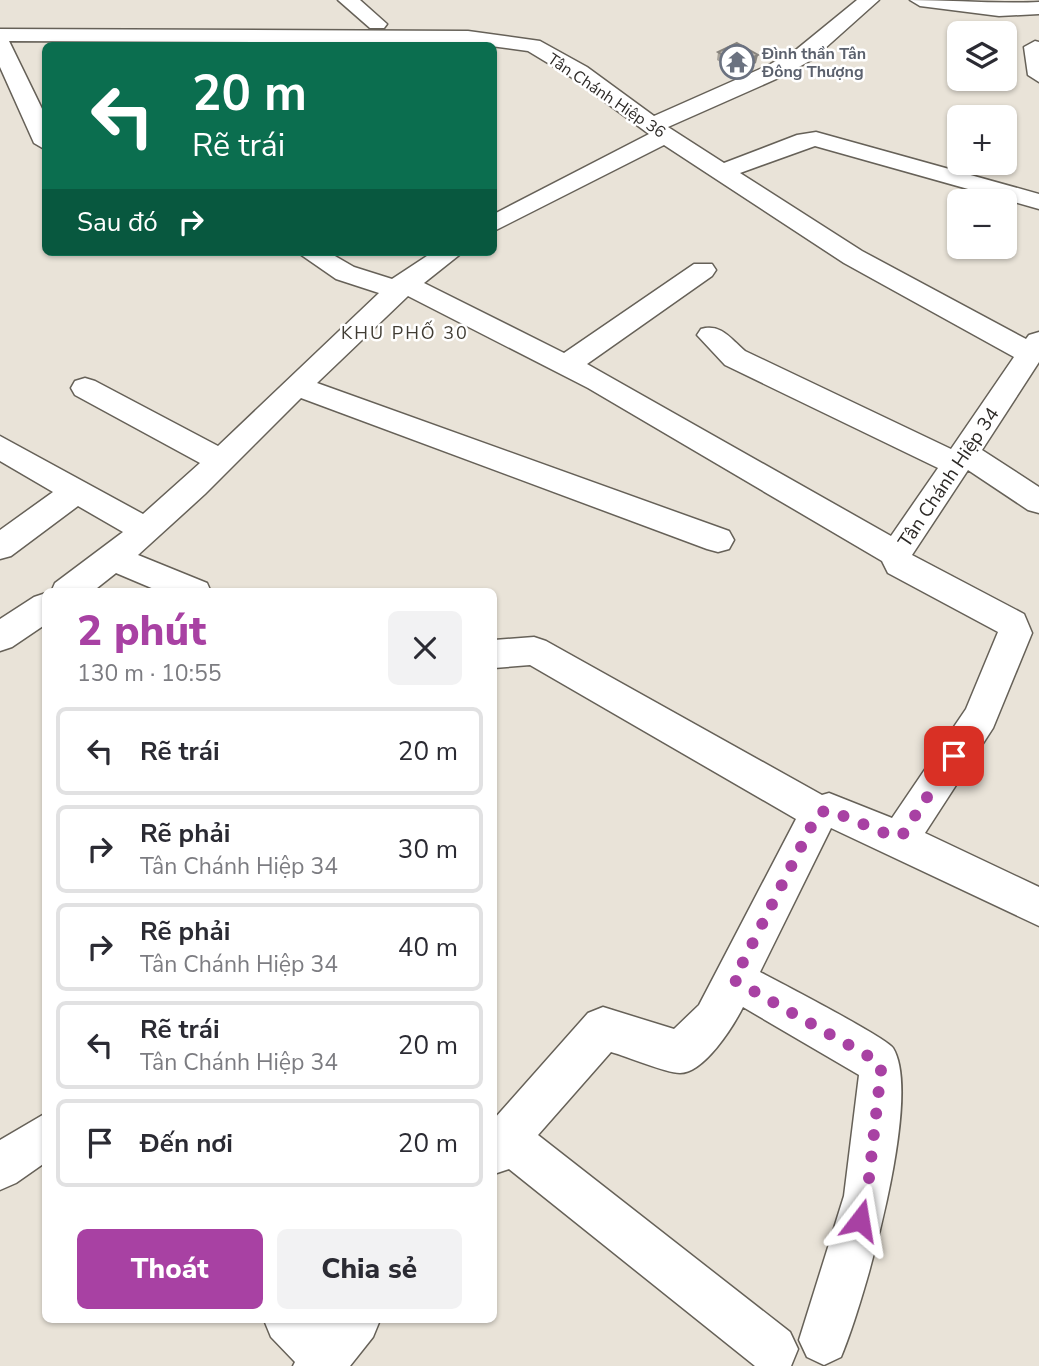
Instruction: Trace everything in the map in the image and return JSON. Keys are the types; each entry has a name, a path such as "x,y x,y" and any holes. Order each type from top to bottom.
{"street":[{"path":"348,0 377,24"},
{"path":"497,222 659,130 805,54 869,0"},
{"path":"920,0 999,10 1039,8"},
{"name":"Tân Chánh Hiệp 36","path":"0,35 274,41 468,37 533,45 579,72 659,130 853,257 1035,348"},
{"path":"0,43 42,134"},
{"path":"1035,47 1039,75"},
{"path":"722,172 805,140 816,139 1039,202"},
{"path":"317,256 345,273 400,286 566,365 896,554"},
{"path":"72,588 145,530 221,461 400,286 444,256"},
{"path":"566,365 703,270"},
{"path":"711,335 735,358 961,459 1039,502"},
{"name":"Tân Chánh Hiệp 34","path":"894,837 903,834 980,717 1016,633 1012,624 899,564 896,554 1035,348"},
{"path":"297,386 718,540"},
{"path":"85,388 221,461"},
{"path":"0,447 145,530"},
{"path":"0,547 76,491"},
{"path":"111,557 185,588"},
{"path":"0,637 42,609"},
{"path":"497,654 534,651 818,813 829,810 894,837 1039,907"},
{"path":"773,1349 500,1145 603,1028 680,1052 714,1020 818,813"},
{"path":"734,980 877,1061 881,1070 867,1196 824,1340"},
{"path":"0,1167 42,1138"},
{"path":"290,1323 322,1362 354,1323"}],"building":[{"path":"737,43 758,55 739,64 718,52"}],"place":[{"name":"Đình thần Tân Đông Thượng","path":"737,62"}],"district":[{"name":"KHU PHỐ 30","path":"405,333"}],"route":[{"path":"860,1220 867,1196 881,1070 877,1061 734,980 818,813 829,810 894,837 903,834 954,756"}]}
